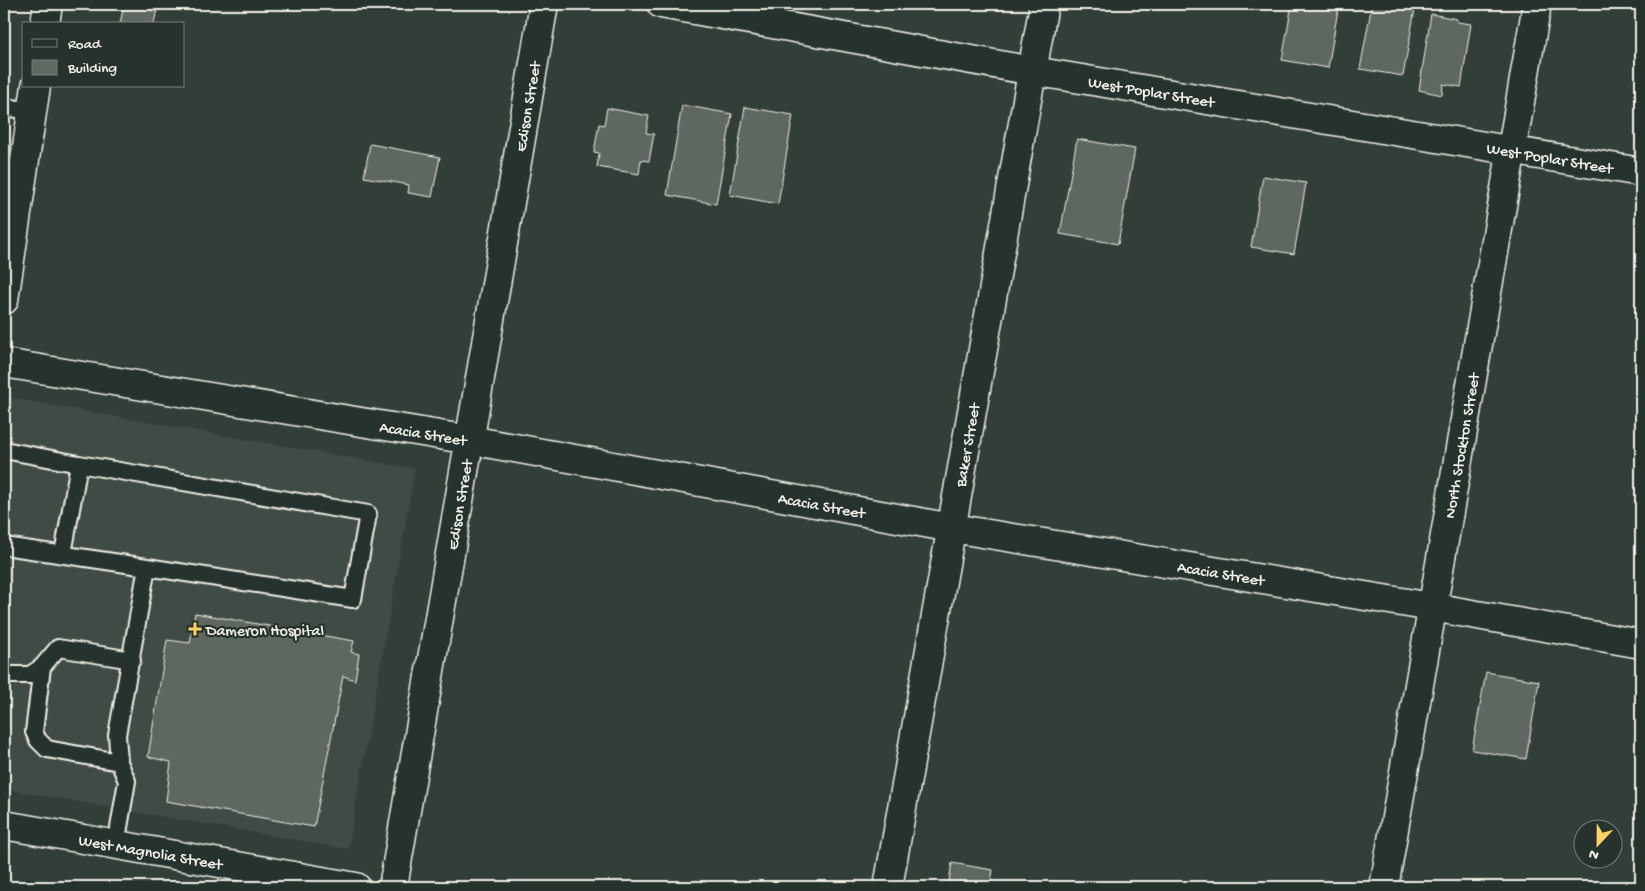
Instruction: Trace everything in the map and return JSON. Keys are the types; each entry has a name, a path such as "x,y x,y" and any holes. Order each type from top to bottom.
{"street":[{"path":"45,22 48,4"},
{"name":"Edison Street","path":"393,887 544,4"},
{"name":"West Poplar Street","path":"661,4 1033,70 1641,172"},
{"name":"Baker Street","path":"888,887 1044,4"},
{"name":"North Stockton Street","path":"1384,887 1537,4"},
{"path":"4,300 12,192 34,99"},
{"name":"Acacia Street","path":"4,363 470,440 952,528 1432,607 1641,644"},
{"name":"West Magnolia Street","path":"4,826 356,887"}],"lane":[{"path":"4,107 34,99"},
{"path":"4,450 368,514 353,599 4,546"},
{"path":"63,554 79,464"},
{"path":"116,845 127,781 119,762 117,734 132,660 147,567"},
{"path":"4,675 30,676 42,667 58,648 132,660"},
{"path":"42,667 34,732 38,740 47,749 119,762"}],"shaded area":[{"name":"Dameron Hospital","path":"4,397 415,469 348,849 4,789"}],"building":[{"path":"124,4 158,4 154,22 120,22"},
{"path":"1292,4 1339,4 1328,68 1282,60"},
{"path":"1372,4 1401,4 1400,6 1415,9 1403,76 1360,69"},
{"path":"1431,14 1471,24 1461,87 1443,84 1442,95 1419,90"},
{"path":"682,105 732,114 716,204 667,195"},
{"path":"745,107 793,115 778,204 730,195"},
{"path":"607,108 649,116 646,133 654,134 649,161 641,160 639,174 597,167 599,153 594,152 599,124 604,125"},
{"path":"1077,139 1135,149 1118,244 1060,234"},
{"path":"370,144 440,157 432,197 408,193 409,185 364,177"},
{"path":"1263,176 1306,183 1294,254 1251,247"},
{"path":"195,613 354,641 351,652 359,654 355,680 343,676 314,827 166,801 171,762 148,757 167,640 190,643"},
{"path":"1486,672 1539,681 1526,759 1472,750"},
{"path":"952,863 993,870 990,887 948,887"}],"place":[{"name":"Dameron Hospital","path":"195,629"}]}
